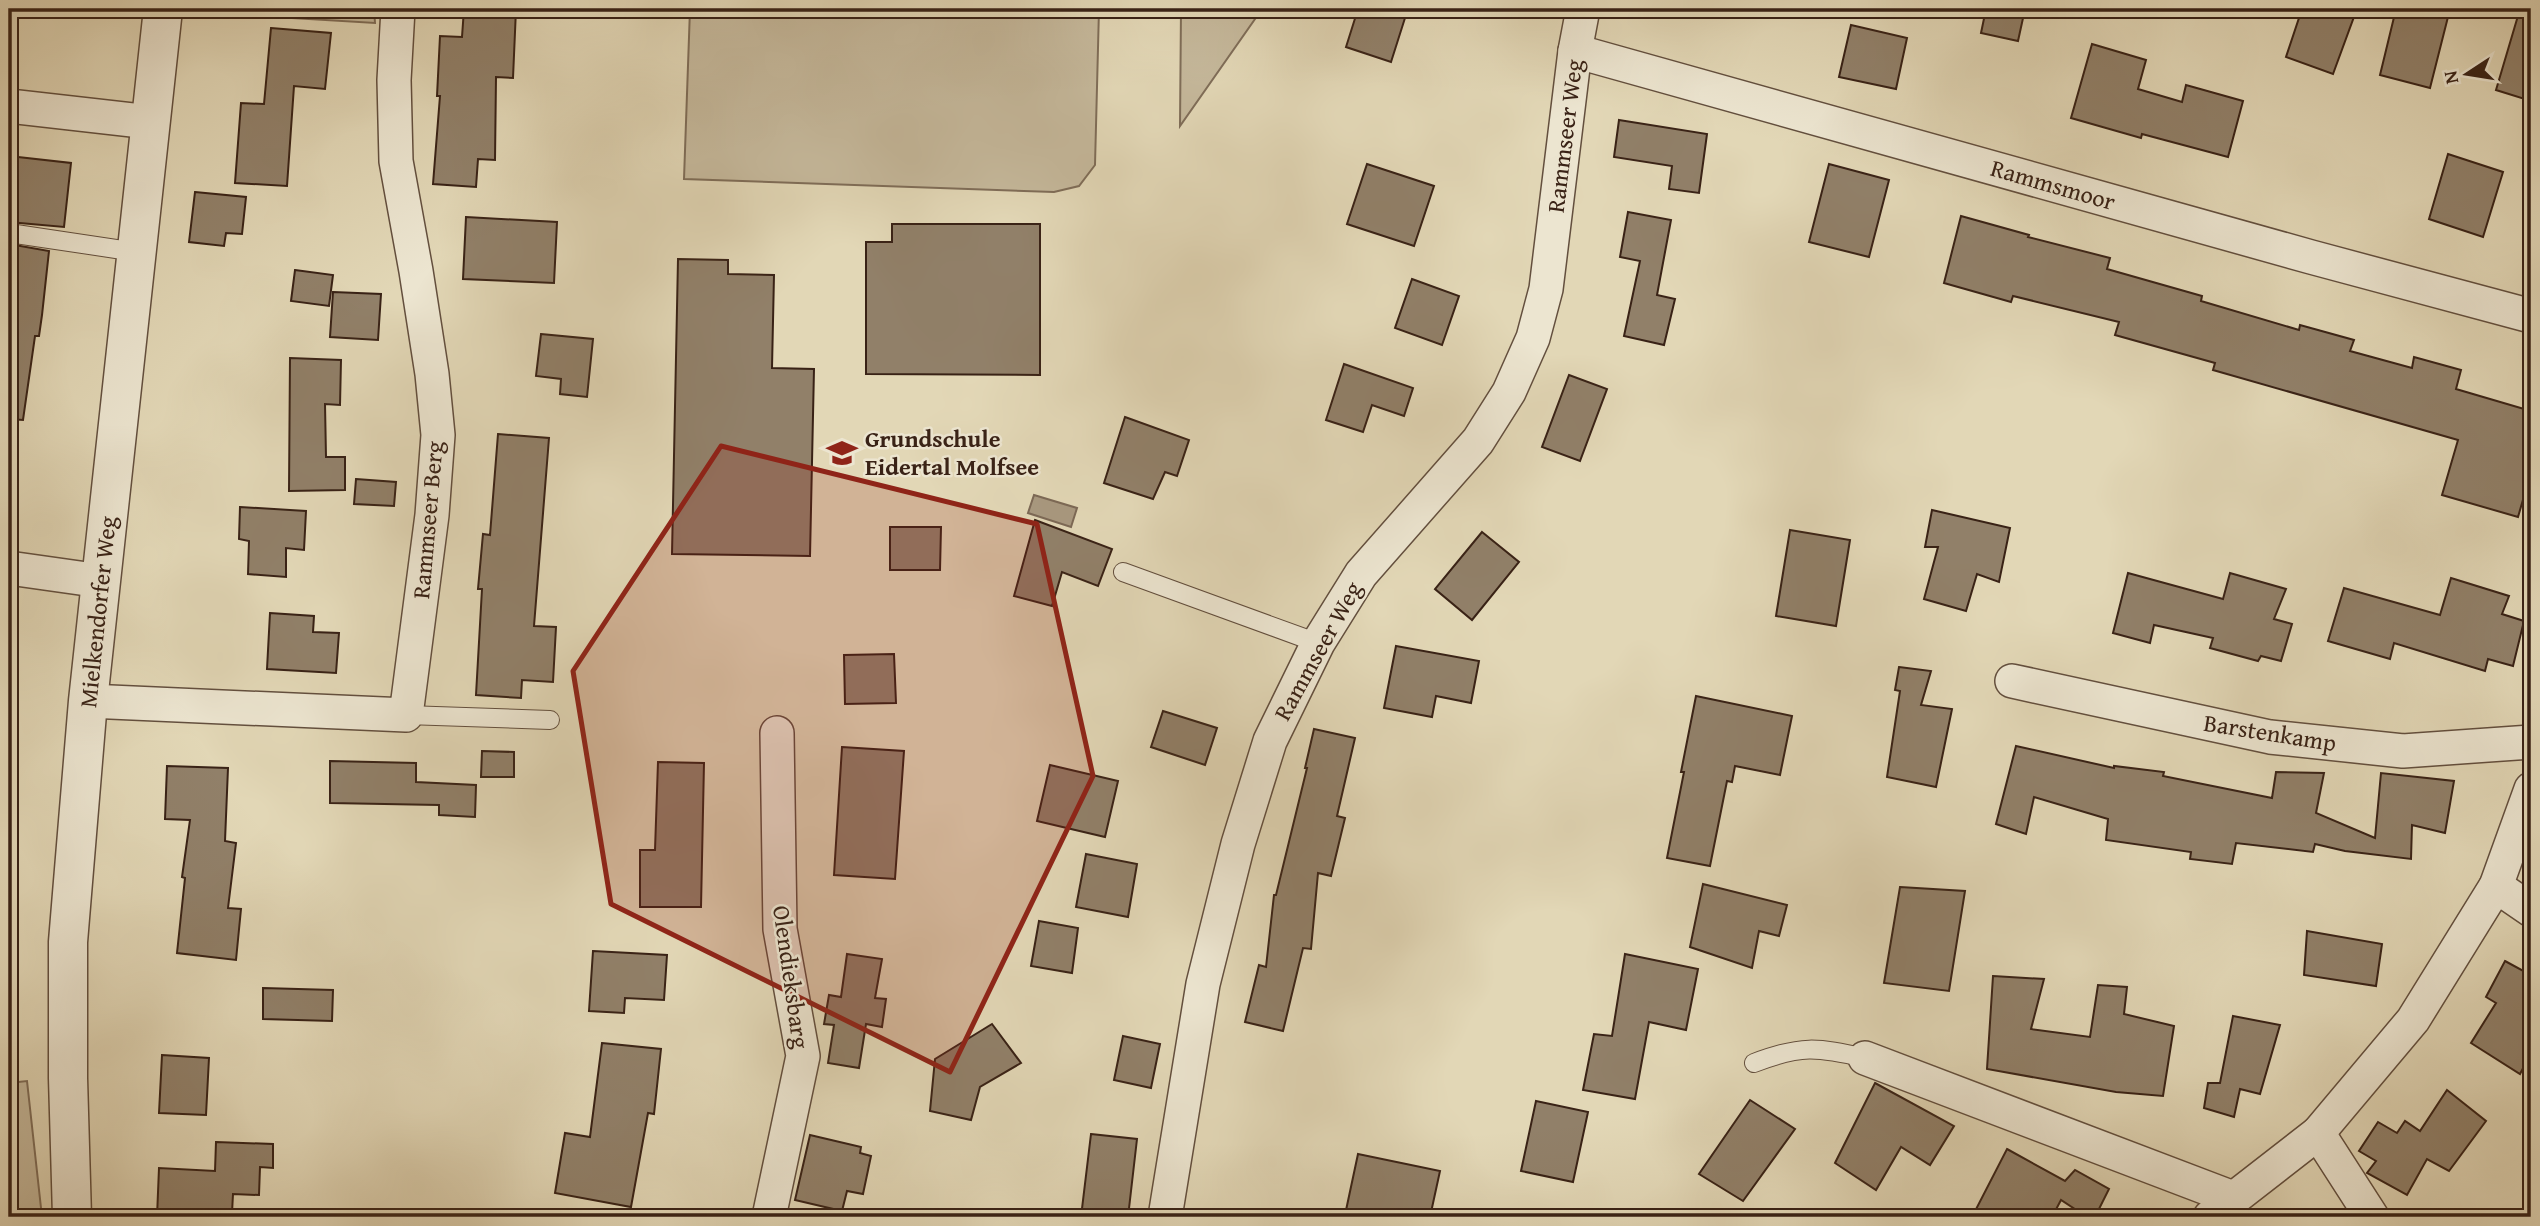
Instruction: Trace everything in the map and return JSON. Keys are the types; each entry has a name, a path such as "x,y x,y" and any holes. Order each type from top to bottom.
{"street":[{"name":"Mielkendorfer Weg","path":"72,1217 68,942 88,701 163,9"},
{"name":"Rammseer Berg","path":"398,9 394,80 396,161 432,374 438,435 432,515 405,715"},
{"name":"Rammseer Weg","path":"1165,1217 1203,984 1238,844 1270,741 1318,643 1361,574 1478,442 1509,392 1533,338 1546,289 1575,51 1583,9"},
{"name":"Rammsmoor","path":"1575,51 2531,316"},
{"path":"9,106 150,122"},
{"path":"9,568 101,581"},
{"name":"Barstenkamp","path":"2012,681 2270,737 2403,751 2531,742"},
{"path":"88,701 405,715"},
{"name":"Olendieksbarg","path":"769,1217 803,1056 780,929 777,733"},
{"path":"1865,1058 2222,1208 2318,1133 2413,1020 2496,886 2531,789"},
{"path":"2496,886 2531,911"},
{"path":"2318,1133 2372,1217"}],"lane":[{"path":"9,233 136,252"},
{"path":"1123,572 1318,643"},
{"path":"405,715 550,720"},
{"path":"1754,1063 1784,1052 1809,1048 1865,1058"}],"highlighted area":[{"path":"721,446 1037,524 1093,776 950,1072 611,904 573,671"}],"shaded area":[{"path":"374,9 375,23 175,11"},
{"path":"690,9 1099,9 1095,165 1079,186 1054,192 684,179"},
{"path":"1181,9 1262,9 1180,126"},
{"path":"1034,495 1077,508 1071,527 1028,513"},
{"path":"27,1081 42,1217 9,1217 9,1083"}],"building":[{"path":"464,9 516,9 513,78 496,77 495,160 478,159 476,187 433,184 440,96 437,96 440,36 462,37"},
{"path":"1358,9 1378,9 1405,18 1391,62 1346,47"},
{"path":"1986,9 2025,9 2018,41 1981,33"},
{"path":"2302,9 2341,9 2355,14 2333,74 2286,57"},
{"path":"2396,9 2450,9 2430,88 2380,75"},
{"path":"2520,9 2531,9 2531,101 2496,90"},
{"path":"1851,25 1907,38 1896,89 1839,77"},
{"path":"271,28 331,33 325,89 294,86 287,186 235,183 241,103 264,104"},
{"path":"2092,44 2146,60 2138,89 2182,102 2186,85 2243,101 2228,157 2142,134 2141,138 2071,118"},
{"path":"1619,120 1707,134 1699,193 1669,189 1672,166 1614,157"},
{"path":"2448,154 2503,172 2483,237 2429,219"},
{"path":"9,156 71,163 64,227 9,222"},
{"path":"1367,164 1434,186 1414,246 1347,224"},
{"path":"1829,164 1889,180 1869,257 1809,242"},
{"path":"195,192 246,197 242,234 226,233 224,246 189,242"},
{"path":"1628,212 1671,220 1657,295 1675,299 1664,345 1624,336 1640,261 1620,257"},
{"path":"1961,216 2110,258 2107,269 2202,296 2201,301 2299,330 2300,325 2354,340 2350,351 2412,368 2414,357 2461,370 2456,389 2531,411 2531,472 2518,517 2442,495 2458,440 2213,370 2215,363 2115,335 2119,322 2013,296 2011,302 1944,283"},
{"path":"466,217 557,222 554,283 463,279"},
{"path":"892,224 1040,224 1040,375 866,374 866,242 892,242"},
{"path":"9,244 49,251 39,336 35,336 23,420 9,419"},
{"path":"678,259 728,260 728,274 774,275 772,368 814,369 810,556 672,554"},
{"path":"295,270 333,275 329,306 291,301"},
{"path":"1412,279 1459,296 1442,345 1395,328"},
{"path":"333,292 381,294 378,340 330,337"},
{"path":"541,334 593,339 587,397 560,394 561,379 536,376"},
{"path":"290,358 341,360 340,405 325,404 326,457 345,457 345,490 289,491"},
{"path":"1344,364 1413,388 1404,416 1372,405 1363,432 1326,420"},
{"path":"1569,375 1607,389 1580,461 1542,447"},
{"path":"1125,417 1189,440 1177,476 1165,472 1153,499 1104,483"},
{"path":"498,434 549,438 534,626 556,627 553,682 522,680 521,698 476,695 482,589 478,589 483,534 490,535"},
{"path":"356,479 396,482 394,506 354,504"},
{"path":"240,507 306,511 304,550 286,548 286,577 248,574 249,541 239,539"},
{"path":"1932,510 2010,528 1999,582 1977,574 1966,611 1924,599 1938,547 1925,547"},
{"path":"1035,520 1112,549 1098,586 1062,572 1052,606 1014,596"},
{"path":"890,527 941,527 940,570 890,570"},
{"path":"1790,530 1850,540 1836,626 1776,616"},
{"path":"1482,532 1519,562 1472,620 1435,589"},
{"path":"2128,573 2223,599 2230,573 2286,589 2274,619 2292,624 2281,661 2261,656 2258,661 2210,648 2213,638 2154,625 2150,643 2113,633"},
{"path":"2451,578 2509,596 2502,614 2524,621 2513,666 2488,659 2485,671 2394,643 2390,659 2328,641 2344,588 2440,615"},
{"path":"270,613 314,616 313,632 339,633 336,673 267,669"},
{"path":"1396,646 1479,661 1471,703 1436,696 1432,717 1384,708"},
{"path":"894,654 896,703 845,704 844,655"},
{"path":"1899,667 1931,671 1921,705 1952,709 1936,787 1887,777 1900,691 1895,690"},
{"path":"1696,696 1792,716 1780,775 1735,766 1732,782 1727,781 1710,866 1667,858"},
{"path":"1163,711 1217,728 1205,765 1151,747"},
{"path":"1314,729 1355,738 1337,816 1345,818 1331,876 1318,873 1311,949 1303,948 1283,1031 1245,1022 1259,965 1266,967 1274,895 1307,768"},
{"path":"2016,746 2114,768 2164,772 2163,776 2272,798 2276,772 2324,773 2316,813 2375,838 2381,773 2454,781 2445,833 2412,825 2411,859 2345,851 2315,844 2313,852 2236,843 2232,864 2190,859 2191,852 2106,840 2108,819 2034,797 2026,834 1996,824"},
{"path":"842,747 904,751 895,879 834,875"},
{"path":"482,751 514,752 514,777 481,777"},
{"path":"330,761 416,763 416,782 476,785 475,817 439,815 439,805 330,803"},
{"path":"658,762 704,763 701,907 640,907 640,850 655,850"},
{"path":"1050,765 1118,781 1105,837 1037,821"},
{"path":"167,766 228,768 225,841 236,843 228,908 241,909 236,960 177,953 185,878 182,877 190,820 165,819"},
{"path":"1086,854 1137,864 1128,917 1076,907"},
{"path":"1703,884 1787,905 1779,936 1759,931 1752,968 1690,947"},
{"path":"1900,887 1965,891 1949,991 1884,983"},
{"path":"1039,921 1078,928 1072,973 1031,966"},
{"path":"2307,931 2382,944 2376,986 2304,975"},
{"path":"593,951 667,955 664,1000 625,998 624,1013 589,1011"},
{"path":"847,954 882,959 875,998 886,999 882,1027 866,1024 859,1068 828,1063 834,1025 824,1024 829,995 841,997"},
{"path":"1625,954 1698,969 1686,1030 1649,1022 1635,1099 1583,1090 1594,1034 1612,1036"},
{"path":"2505,961 2531,975 2531,1053 2520,1074 2471,1043 2496,1003 2486,997"},
{"path":"1993,976 2044,979 2031,1029 2090,1037 2098,985 2127,987 2124,1014 2174,1026 2163,1096 2116,1092 1987,1069"},
{"path":"263,988 333,990 332,1021 263,1019"},
{"path":"2233,1016 2280,1025 2260,1094 2240,1089 2234,1117 2204,1108 2208,1083 2220,1083"},
{"path":"992,1024 1021,1063 980,1087 971,1120 930,1111 935,1059"},
{"path":"1123,1036 1160,1044 1151,1088 1114,1080"},
{"path":"602,1043 661,1049 654,1114 648,1113 631,1207 555,1193 565,1133 590,1137"},
{"path":"162,1055 209,1058 206,1115 159,1113"},
{"path":"1875,1083 1954,1126 1930,1165 1901,1147 1876,1190 1835,1163"},
{"path":"2447,1090 2486,1121 2449,1171 2427,1159 2407,1195 2367,1173 2376,1161 2359,1151 2378,1122 2397,1133 2405,1121 2420,1131"},
{"path":"1750,1100 1795,1129 1743,1201 1699,1174"},
{"path":"1536,1101 1588,1112 1573,1182 1521,1171"},
{"path":"1091,1134 1137,1139 1128,1217 1081,1217"},
{"path":"810,1135 861,1147 860,1153 871,1156 863,1194 847,1191 842,1211 795,1200"},
{"path":"216,1142 273,1144 273,1168 260,1167 259,1195 233,1194 232,1213 204,1212 204,1217 157,1217 159,1168 215,1171"},
{"path":"2007,1149 2065,1181 2075,1170 2109,1189 2095,1217 2087,1217 2061,1200 2052,1217 1972,1217"},
{"path":"1358,1154 1440,1171 1430,1217 1345,1215"}],"place":[{"name":"Grundschule Eidertal Molfsee","path":"842,453"}]}
